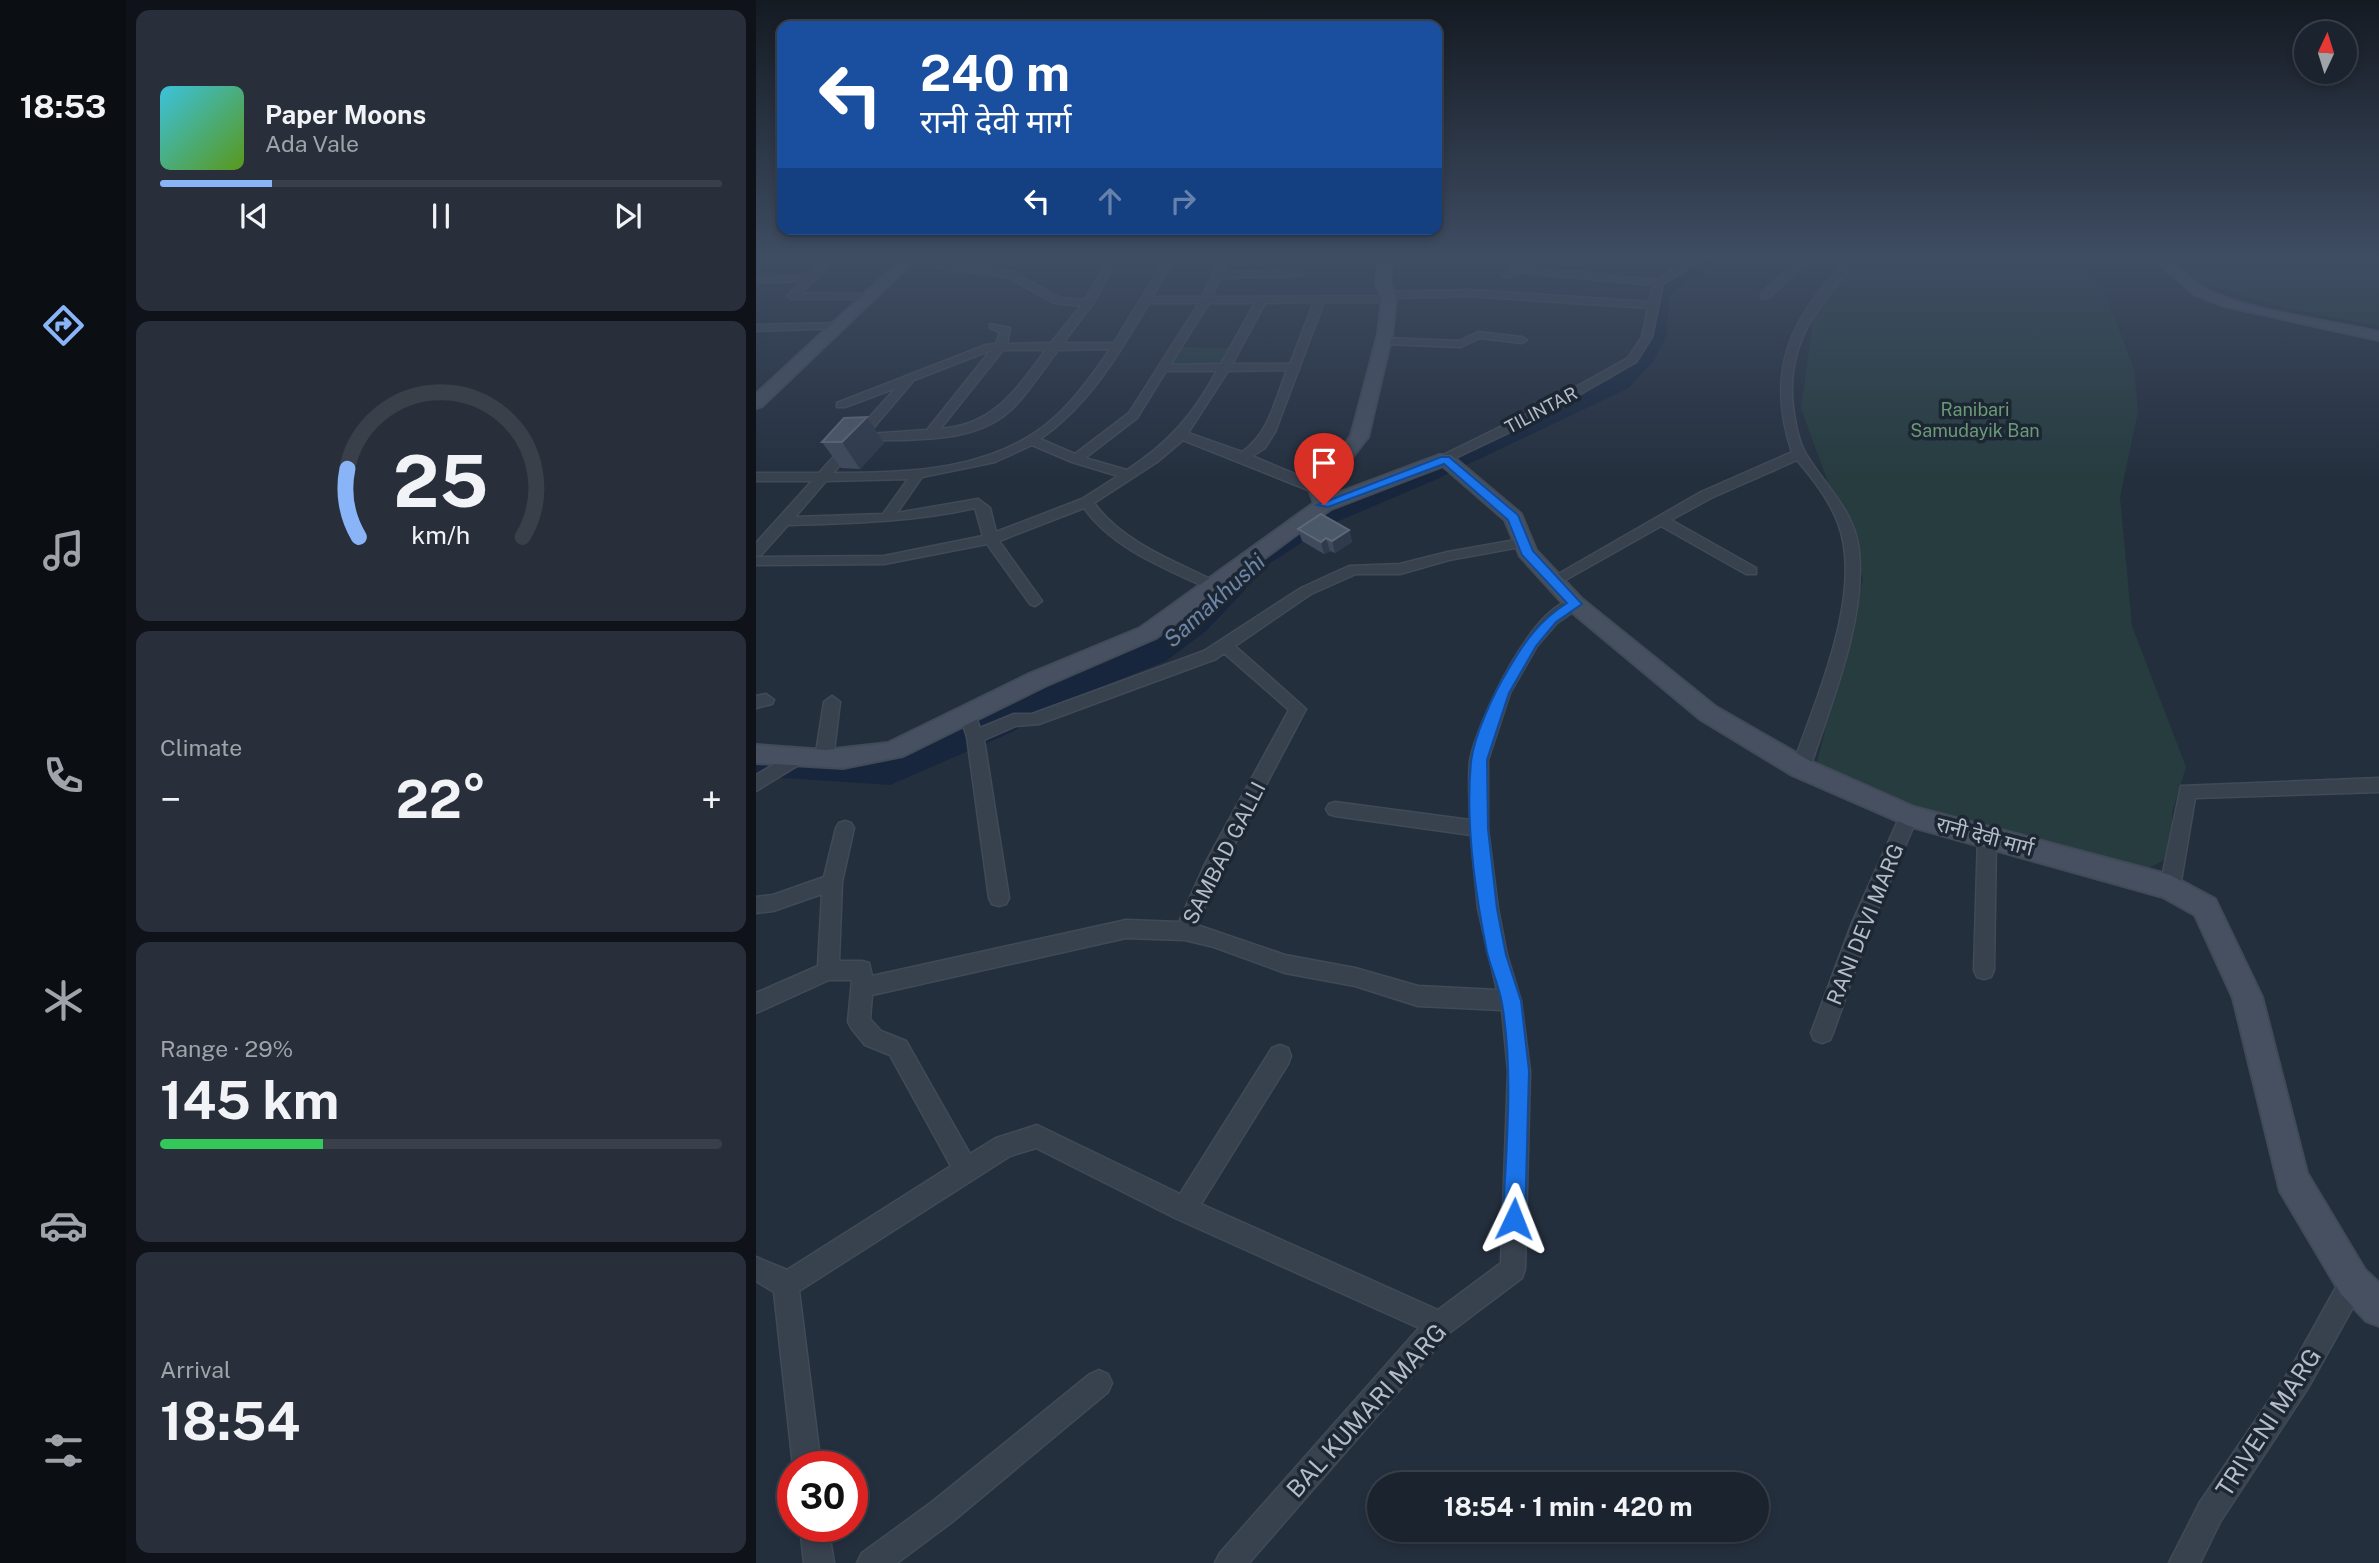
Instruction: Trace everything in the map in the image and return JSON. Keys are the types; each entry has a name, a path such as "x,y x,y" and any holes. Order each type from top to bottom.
{"street":[{"path":"756,403 834,332"},
{"path":"929,435 1000,347 1005,332"},
{"path":"856,438 960,431 993,417 1010,404 1065,332"},
{"path":"756,477 938,473 975,464 1032,440 1076,403 1124,332"},
{"path":"1076,459 1133,415 1186,332"},
{"path":"756,561 884,560 991,539 1087,502 1181,435 1210,394 1243,332"},
{"path":"1243,457 1261,444 1269,432 1306,332"},
{"path":"972,727 1037,681 1149,633 1214,586 1321,497 1359,436 1385,332"},
{"name":"TILINTAR","path":"1445,459 1533,416 1632,360 1648,332"},
{"path":"1798,332 1790,351 1785,406 1787,428 1799,454 1827,488 1847,527 1854,565 1849,612 1801,768"},
{"path":"2361,332 2379,336"},
{"path":"1384,341 1461,344 1478,335 1521,340"},
{"path":"875,419 841,405 977,351 1000,347 1051,349 1115,346"},
{"path":"1164,368 1291,367"},
{"path":"756,552 910,379"},
{"path":"1181,435 1243,457 1321,497 1445,459"},
{"path":"1032,440 1076,459 1128,475"},
{"path":"1555,580 1706,495 1799,454"},
{"name":"रानी देवी मार्ग","path":"1445,459 1514,518 1521,543 1575,604 1647,660 1708,713 1801,768 1909,816 2170,887 2205,908 2247,998 2292,1179 2353,1282 2379,1308"},
{"path":"975,464 985,477"},
{"path":"887,518 918,474"},
{"path":"1087,502 1099,520 1129,542 1214,586"},
{"path":"781,521 887,518 944,511 978,503 983,508 991,539 1035,601"},
{"path":"1662,521 1751,572"},
{"path":"756,784 789,764 824,758 872,757 972,727 1014,720 1033,720 1210,655 1306,591 1354,569 1400,569 1448,556 1521,543"},
{"path":"1185,931 1214,938 1285,964 1355,977 1418,996 1511,1001 1497,955 1479,829 1479,760 1502,693 1531,643 1552,619 1575,604"},
{"name":"SAMBAD GALLI","path":"862,988 1126,929 1185,931 1212,870 1298,709 1226,646"},
{"path":"824,758 832,702"},
{"path":"972,727 999,898"},
{"path":"756,754 789,764"},
{"path":"2170,887 2187,792 2379,785"},
{"path":"1335,809 1479,829"},
{"name":"RANI DEVI MARG","path":"1822,1033 1862,923 1909,816"},
{"path":"828,971 832,882 845,828"},
{"path":"1984,970 1987,836"},
{"path":"756,905 773,903 832,882"},
{"path":"756,1003 828,971 862,970 859,1023 873,1038 898,1048 967,1170"},
{"name":"BAL KUMARI MARG","path":"1230,1563 1440,1324 1513,1269 1519,1071 1511,1001"},
{"path":"1184,1209 1280,1056"},
{"path":"786,1285 1004,1146 1037,1136 1184,1209 1440,1324"},
{"path":"756,1269 771,1274 786,1285 805,1451"},
{"name":"TRIVENI MARG","path":"2184,1563 2210,1512 2299,1379 2353,1282"},
{"path":"872,1563 942,1512 1099,1383"},
{"path":"816,1542 818,1563"}],"green space":[{"name":"Ranibari Samudayik Ban","path":"1812,332 2120,332 2134,369 2138,412 2120,497 2132,626 2186,767 2172,813 2172,851 2164,860 2136,875 1928,809 1904,805 1817,762 1863,579 1801,408"},
{"path":"1182,347 1229,348 1219,366 1171,366"}],"building":[{"path":"867,417 842,442 822,442 844,418"},
{"path":"1321,514 1349,530 1332,541 1326,538 1321,542 1298,529"}],"waterway":[{"name":"Samakhushi","path":"756,763 890,771 1000,723 1053,694 1155,653 1195,624 1235,583 1231,581 1245,567 1317,520 1426,475 1621,383 1646,355 1656,332"}],"route":[{"path":"1324,505 1445,459 1514,518 1521,543 1527,552 1575,604 1552,619 1531,643 1502,693 1479,760 1479,829 1489,909 1497,955 1511,1001 1519,1071 1514,1219"}]}
